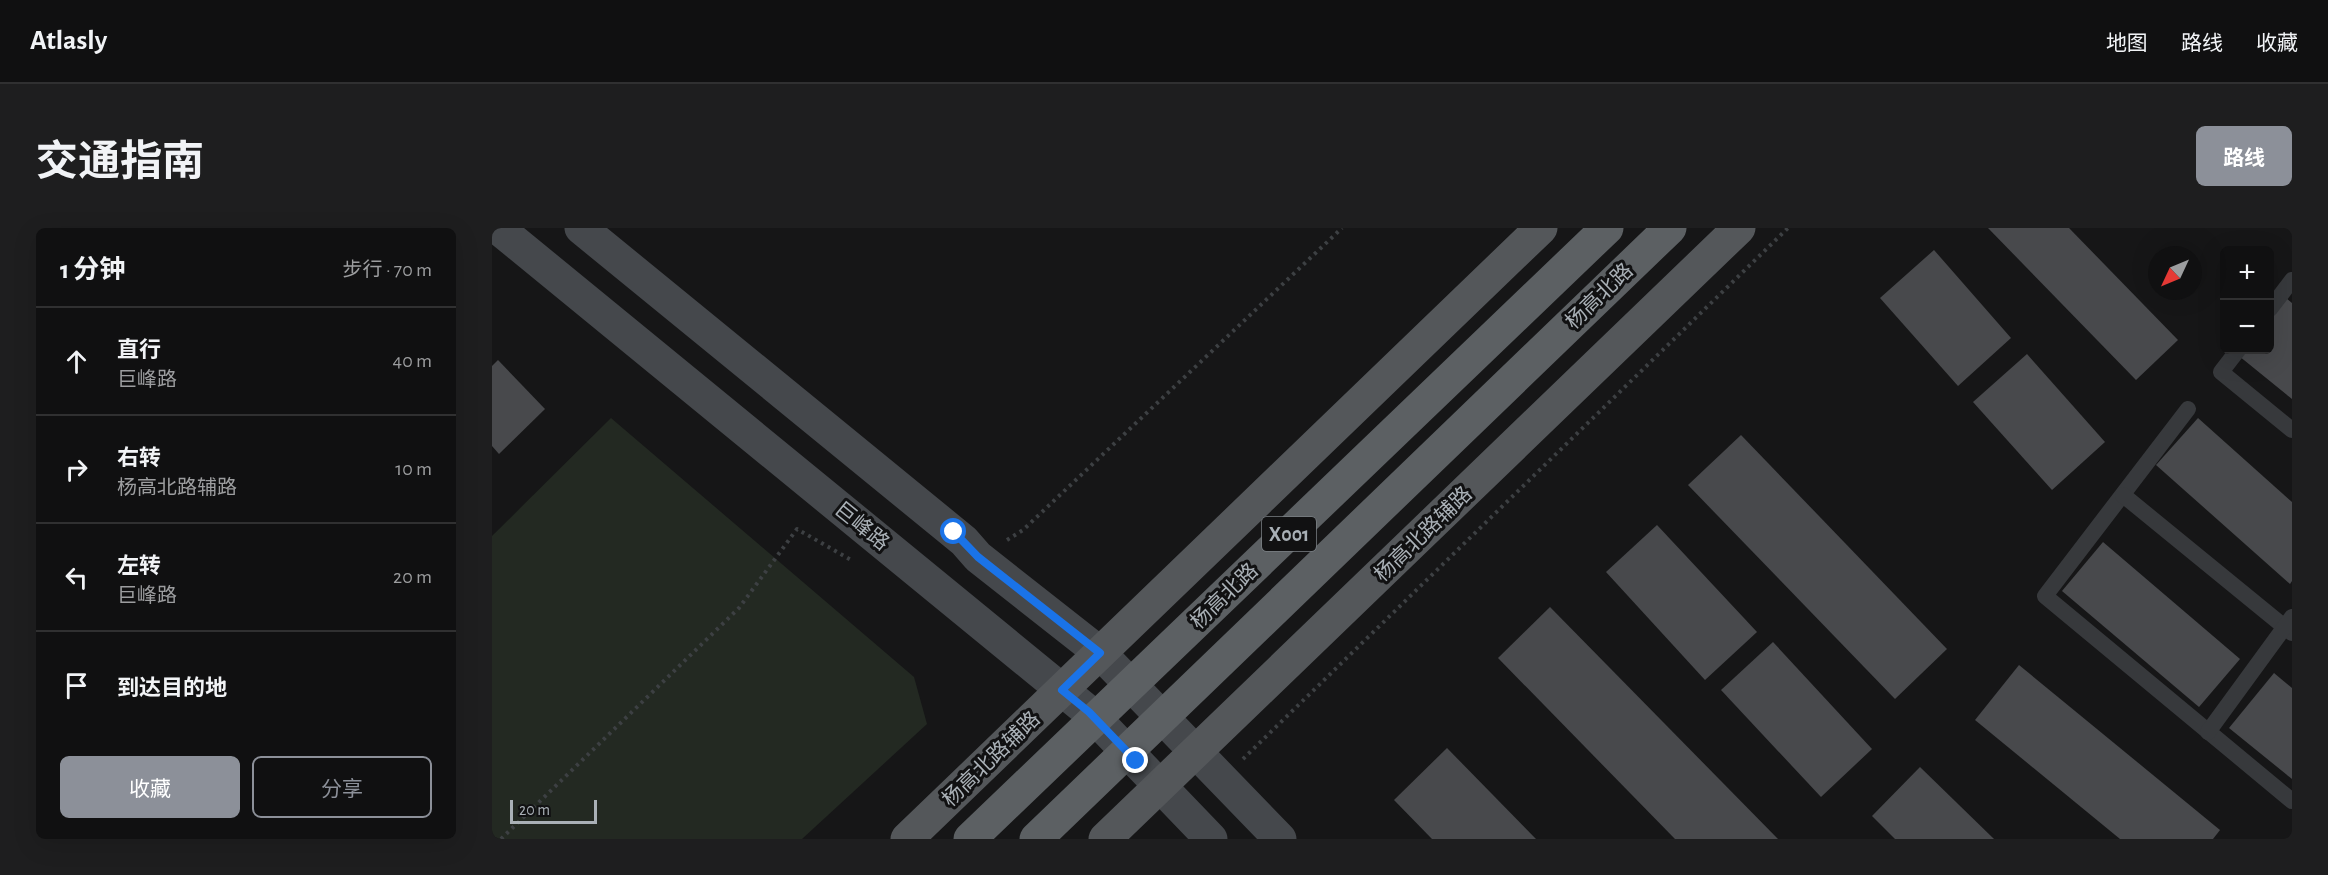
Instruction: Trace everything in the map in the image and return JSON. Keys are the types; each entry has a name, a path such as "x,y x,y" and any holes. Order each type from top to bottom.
{"highway":[{"name":"杨高北路","path":"970,839 1607,228"},
{"name":"杨高北路","path":"1036,839 1670,228"}],"main road":[{"name":"巨峰路","path":"498,228 1089,712 1211,839"},
{"path":"581,228 964,541 978,557 1100,653 1280,839"},
{"name":"杨高北路辅路","path":"907,839 1541,228"},
{"name":"杨高北路辅路","path":"1105,839 1739,228"}],"lane":[{"path":"2274,304 2292,280"},
{"path":"2235,354 2221,372 2292,430"},
{"path":"2188,409 2045,596 2292,801"},
{"path":"2123,495 2289,625 2208,732"}],"path":[{"path":"1223,780 1266,735 1324,682 1788,228"}],"shaded area":[{"path":"611,418 914,677 927,724 802,839 492,839 492,536"}],"building":[{"path":"1988,228 2069,228 2178,340 2136,380"},
{"path":"1934,250 2011,338 1958,386 1880,298"},
{"path":"2286,298 2292,303 2292,399 2239,356 2241,354 2274,354 2274,314"},
{"path":"2027,354 2105,442 2052,490 1973,402"},
{"path":"498,360 545,409 499,454 492,446 492,366"},
{"path":"2198,418 2292,502 2292,581 2290,584 2156,465"},
{"path":"1741,435 1947,649 1895,699 1688,485"},
{"path":"1657,525 1757,632 1705,680 1606,572"},
{"path":"2103,542 2240,659 2199,707 2062,591"},
{"path":"1550,607 1778,839 1675,839 1498,658"},
{"path":"1773,642 1872,749 1821,797 1721,690"},
{"path":"2019,665 2220,830 2213,839 2120,839 1975,720"},
{"path":"2274,673 2292,688 2292,779 2229,728"},
{"path":"1447,748 1536,839 1432,839 1394,800"},
{"path":"1920,767 1994,839 1895,839 1872,816"}],"route":[{"path":"954,532 978,557 1100,653 1062,690 1089,712 1136,761"}]}
